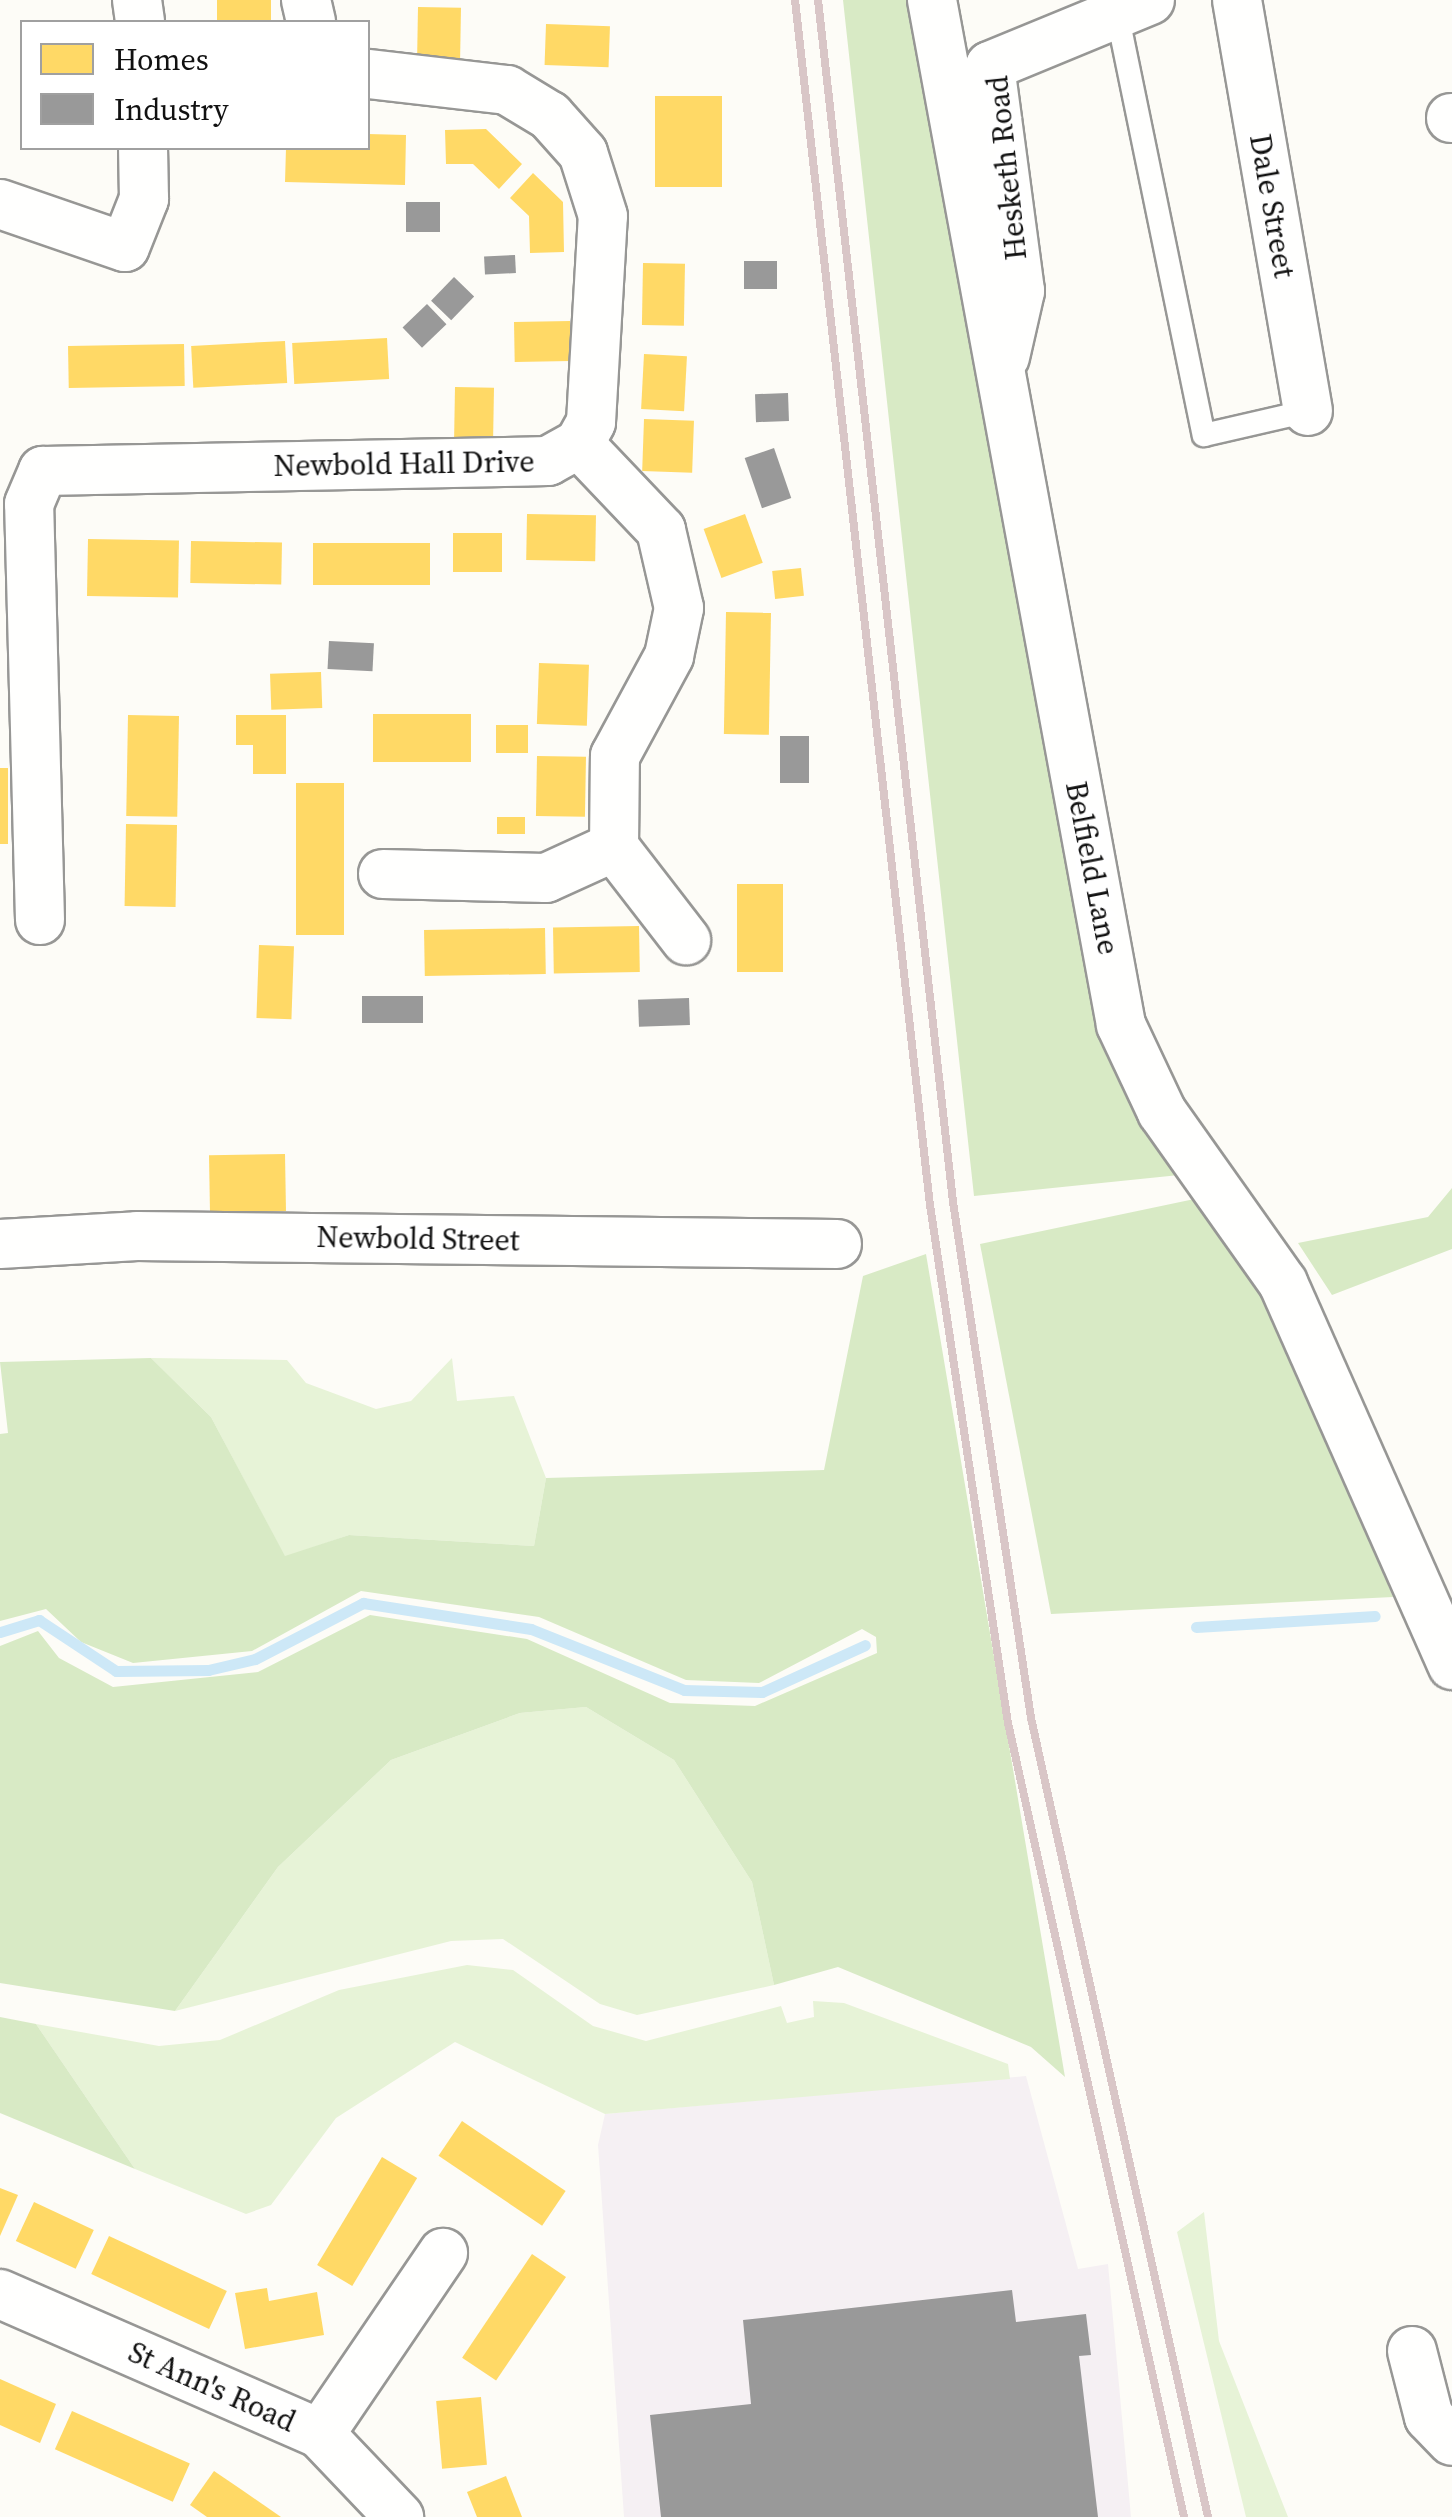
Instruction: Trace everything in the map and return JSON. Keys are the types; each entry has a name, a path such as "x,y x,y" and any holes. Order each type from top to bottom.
{"street":[{"name":"Belfield Lane","path":"932,0 1121,1025 1162,1112 1282,1283 1452,1666"},
{"name":"Dale Street","path":"1236,0 1308,411"},
{"name":"Hesketh Road","path":"1000,376 1020,291 990,66 1134,7"},
{"name":"Newbold Hall Drive","path":"40,920 30,504 43,470 548,461 579,444 600,388 603,216 582,153 550,116 506,90 370,74"},
{"path":"0,204 125,247 144,199 143,150"},
{"path":"579,444 661,530 679,608 669,656 615,756 614,847 686,940"},
{"path":"383,874 546,878 614,847"},
{"name":"Newbold Street","path":"0,1244 137,1236 837,1244"},
{"path":"320,2434 443,2252"},
{"name":"St Ann's Road","path":"0,2294 320,2434 399,2517"},
{"path":"1412,2351 1429,2416 1452,2441"}],"lane":[{"path":"1134,7 1204,435 1308,411"}],"shaded area":[{"path":"1026,2076 1078,2269 1108,2264 1131,2517 624,2517 598,2145 605,2114"}],"green space":[{"path":"843,0 908,0 1093,957 1189,1174 974,1196"},
{"path":"1452,1188 1452,1249 1332,1295 1298,1243 1428,1217"},
{"path":"1204,1197 1273,1293 1393,1597 1051,1614 980,1244"},
{"path":"926,1254 1065,2077 1031,2047 838,1967 774,1985 752,1882 674,1760 586,1707 520,1713 391,1760 278,1867 175,2011 0,1983 0,1646 38,1631 59,1658 113,1687 258,1672 370,1615 527,1639 670,1703 755,1706 877,1653 876,1637 862,1629 759,1683 686,1680 539,1617 361,1591 252,1651 133,1663 81,1642 46,1609 0,1621 0,1434 8,1433 0,1362 151,1358 211,1417 285,1556 349,1535 534,1546 546,1478 824,1470 863,1276"},
{"path":"151,1358 287,1360 306,1383 376,1409 411,1401 452,1358 457,1401 514,1396 546,1478 534,1546 349,1535 285,1557 211,1417"},
{"path":"586,1707 674,1760 752,1882 774,1985 637,2015 600,2004 503,1939 451,1941 175,2011 278,1867 391,1760 520,1713"},
{"path":"467,1965 513,1970 593,2026 646,2041 781,2006 787,2023 814,2017 813,2001 844,2003 1008,2064 1010,2079 605,2114 455,2042 336,2118 271,2205 246,2214 135,2169 36,2024 159,2046 220,2040 339,1990"},
{"path":"0,2017 36,2024 135,2169 0,2113"},
{"path":"1204,2212 1219,2341 1288,2517 1246,2517 1177,2232"}],"building: Homes":[{"path":"217,0 271,0 271,20 217,20"},
{"path":"418,7 461,8 460,63 417,62"},
{"path":"546,24 610,26 609,67 545,65"},
{"path":"655,96 722,96 722,187 655,187"},
{"path":"486,129 522,164 499,189 473,164 446,164 445,130"},
{"path":"370,134 406,135 405,185 285,182 286,150 370,150"},
{"path":"533,173 563,202 564,252 530,253 529,216 510,198"},
{"path":"643,263 685,264 684,326 642,325"},
{"path":"570,321 571,361 515,362 514,322"},
{"path":"387,338 389,379 294,384 292,343"},
{"path":"285,341 287,383 193,388 191,346"},
{"path":"184,344 185,386 69,388 68,346"},
{"path":"644,354 687,356 684,411 641,409"},
{"path":"455,387 494,388 493,446 454,445"},
{"path":"644,419 694,421 692,473 642,471"},
{"path":"527,514 596,515 595,561 526,560"},
{"path":"745,514 763,563 721,578 704,529"},
{"path":"453,533 502,533 502,572 453,572"},
{"path":"88,539 179,541 178,598 87,596"},
{"path":"191,541 282,543 281,585 190,583"},
{"path":"313,543 430,543 430,585 313,585"},
{"path":"801,568 804,596 775,599 772,571"},
{"path":"726,612 771,613 769,735 724,734"},
{"path":"539,663 589,665 587,726 537,724"},
{"path":"321,672 322,708 271,710 270,674"},
{"path":"373,714 471,714 471,762 373,762"},
{"path":"128,715 179,716 177,817 126,816"},
{"path":"236,715 286,715 286,774 253,774 253,745 236,745"},
{"path":"496,725 528,725 528,753 496,753"},
{"path":"537,756 586,757 585,817 536,816"},
{"path":"0,768 8,768 8,844 0,844"},
{"path":"296,783 344,783 344,935 296,935"},
{"path":"497,817 525,817 525,834 497,834"},
{"path":"126,824 177,825 176,907 125,906"},
{"path":"737,884 783,884 783,972 737,972"},
{"path":"639,926 640,972 554,973 553,928"},
{"path":"545,928 546,974 425,976 424,930"},
{"path":"259,945 294,946 291,1019 256,1018"},
{"path":"285,1154 286,1211 210,1212 209,1155"},
{"path":"462,2121 566,2191 542,2226 439,2156"},
{"path":"382,2157 417,2178 352,2286 317,2265"},
{"path":"0,2188 18,2195 0,2236"},
{"path":"34,2202 94,2230 76,2269 16,2241"},
{"path":"109,2236 227,2291 209,2329 91,2274"},
{"path":"532,2254 566,2277 496,2381 462,2358"},
{"path":"267,2288 269,2301 317,2292 324,2335 245,2349 235,2293"},
{"path":"0,2379 56,2404 40,2443 0,2425"},
{"path":"481,2397 487,2465 442,2469 436,2401"},
{"path":"72,2411 190,2463 173,2502 55,2449"},
{"path":"214,2471 281,2517 207,2517 190,2505"},
{"path":"506,2476 522,2517 477,2517 467,2492"}],"building: Industry":[{"path":"406,202 440,202 440,232 406,232"},
{"path":"515,255 516,273 485,275 484,257"},
{"path":"744,261 777,261 777,289 744,289"},
{"path":"454,277 474,296 451,320 431,301"},
{"path":"427,304 446,324 422,348 403,328"},
{"path":"788,393 789,421 756,422 755,394"},
{"path":"774,448 791,498 762,508 745,458"},
{"path":"329,641 374,643 372,671 328,669"},
{"path":"780,736 809,736 809,783 780,783"},
{"path":"362,996 423,996 423,1023 362,1023"},
{"path":"689,998 690,1025 639,1027 638,1000"},
{"path":"1012,2290 1016,2322 1086,2314 1091,2355 1079,2356 1098,2517 661,2517 650,2415 751,2404 743,2320"}],"waterway":[{"path":"0,1632 39,1620 116,1671 208,1670 255,1659 363,1603 531,1629 684,1690 762,1692 865,1645"},
{"path":"1196,1627 1375,1616"}],"railway":[{"path":"795,0 930,1205 1008,1723 1184,2517"},
{"path":"818,0 953,1202 1031,1718 1208,2517"}]}
